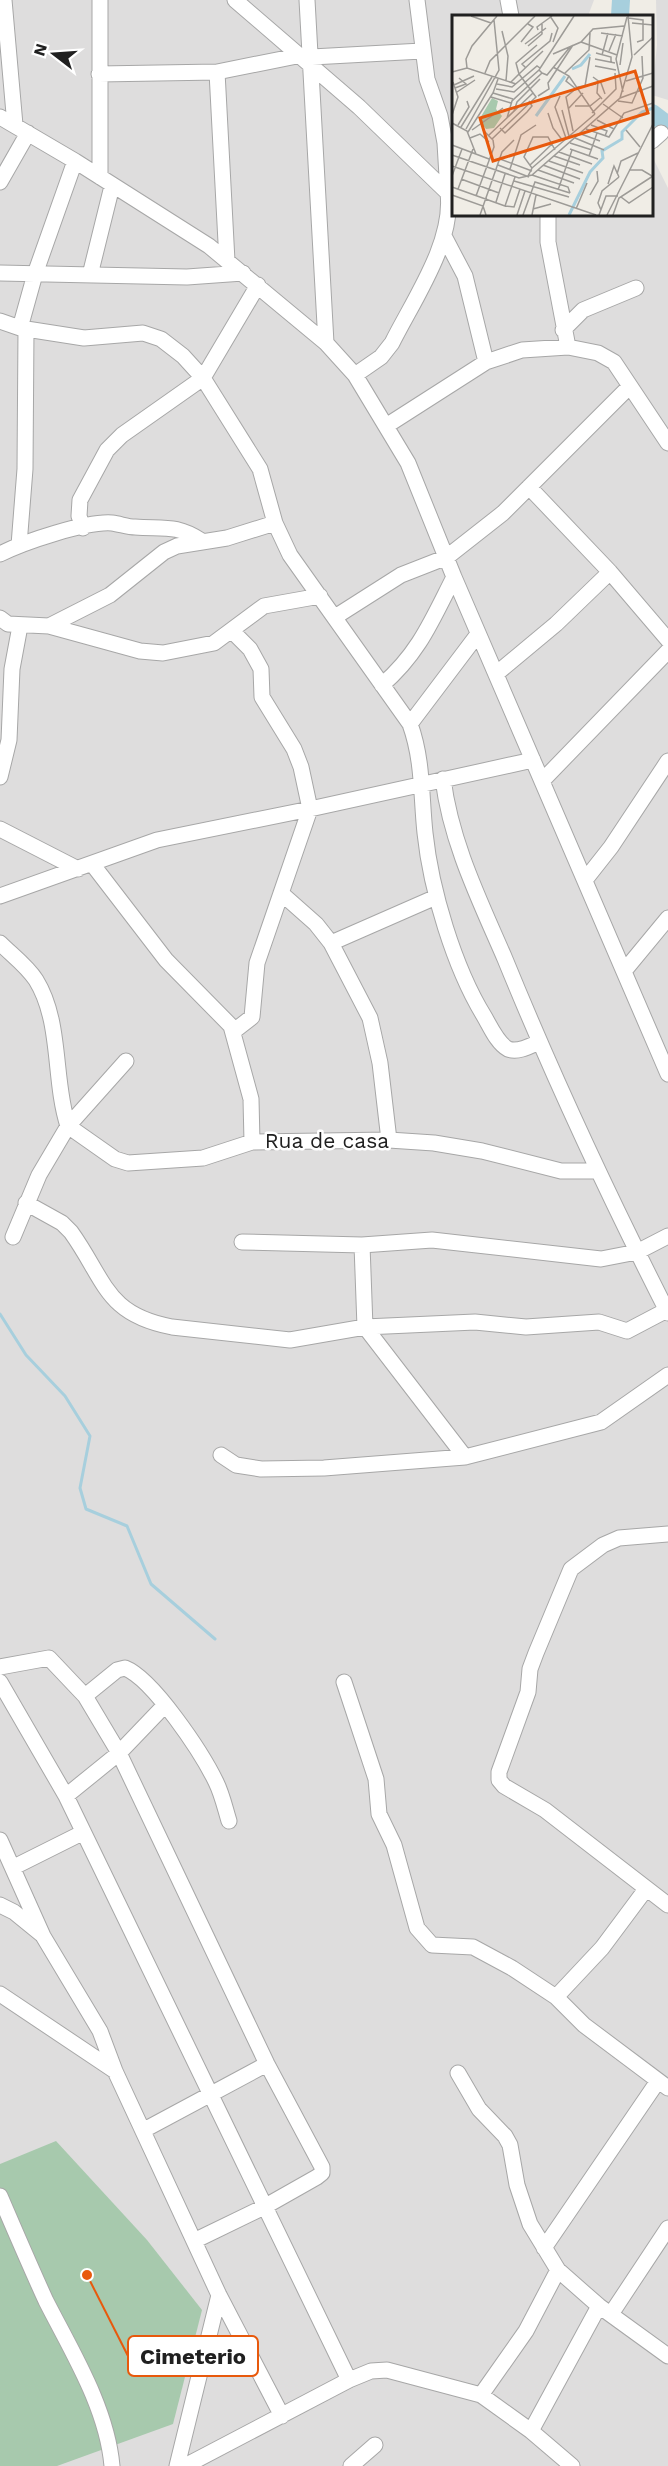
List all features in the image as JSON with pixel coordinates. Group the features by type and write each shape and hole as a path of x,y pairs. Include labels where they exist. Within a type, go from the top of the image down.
{"street":[{"path":"0,182 21,129 3,19 4,0"},
{"path":"90,275 106,181 99,75 100,0"},
{"path":"235,0 359,107 448,193"},
{"path":"307,0 307,60 326,343"},
{"path":"355,375 381,357 392,343 445,237 450,212 445,143 447,115 427,79 417,0"},
{"path":"508,0 511,15"},
{"path":"99,75 217,72 307,60 422,51"},
{"path":"217,72 227,261"},
{"path":"0,117 75,161 227,261 326,343 355,375 408,463 478,634 667,1071"},
{"path":"19,545 24,469 23,329 35,274 75,161"},
{"path":"548,216 548,242 568,347"},
{"path":"445,237 465,276 486,362"},
{"path":"0,273 187,278 243,273"},
{"path":"83,528 79,516 80,500 108,450 122,435 203,378 258,285"},
{"path":"563,330 583,310 636,288"},
{"path":"0,321 23,329 84,338 143,333 161,339 183,356 203,378 260,469 275,523 290,555 410,724 420,754 425,833 436,897 464,976 478,1006 501,1042 516,1050 539,1042"},
{"path":"386,426 486,362 522,350 568,347 598,353 614,362 668,443"},
{"path":"335,617 401,575 447,557 503,513 630,386"},
{"path":"529,488 610,572 668,640"},
{"path":"0,554 19,545 83,528 112,523 134,527 178,528 202,541"},
{"path":"50,626 110,595 164,552 177,546 227,538 275,523"},
{"path":"496,674 556,624 610,572"},
{"path":"382,685 404,666 420,644 454,577"},
{"path":"0,618 8,624 50,626 154,653 214,643 233,632 247,617 264,606 320,596"},
{"path":"0,777 9,740 12,669 20,626"},
{"path":"233,632 250,649 261,669 262,697 294,749 310,809 257,963 252,1017 234,1031"},
{"path":"410,724 478,634"},
{"path":"543,780 668,651"},
{"path":"0,896 157,840 533,760"},
{"path":"585,880 611,847 668,761"},
{"path":"26,1203 62,1223 71,1232 110,1296 124,1310 155,1324 290,1340 365,1327 475,1322 526,1327 599,1322 627,1331 667,1311 597,1171 539,1042 464,862 443,779"},
{"path":"0,829 86,867 166,960 234,1031 238,1059 252,1104 252,1142"},
{"path":"281,892 316,924 331,943 370,1018 375,1035 389,1140"},
{"path":"331,943 436,897"},
{"path":"625,970 668,918"},
{"path":"0,943 29,971 42,992 51,1021 68,1126"},
{"path":"13,1237 26,1203 68,1126 126,1061"},
{"name":"Rua de casa","path":"68,1126 107,1154 128,1163 203,1158 252,1142 389,1140 434,1143 482,1151 561,1171 597,1171"},
{"path":"242,1242 362,1245 432,1240 601,1259 637,1252 668,1236"},
{"path":"362,1245 365,1327 465,1457"},
{"path":"221,1455 236,1465 261,1469 371,1465 465,1457 601,1422 668,1375"},
{"path":"668,1534 619,1539 603,1545 571,1569 530,1668 528,1692 499,1772 499,1780 504,1786 545,1810 668,1905"},
{"path":"0,1667 49,1658 85,1696 119,1754 208,1935 267,2064 322,2167 322,2173 317,2177 264,2207 196,2240"},
{"path":"85,1696 117,1670 125,1668 146,1683 205,1762 217,1784 229,1821"},
{"path":"0,1682 66,1796 349,2380"},
{"path":"345,1682 358,1730 373,1767 379,1814 394,1845 421,1934 432,1945 473,1947 556,1996 584,2025 663,2085 544,2248"},
{"path":"66,1796 119,1754 165,1706"},
{"path":"14,1867 82,1833"},
{"path":"0,1840 43,1936 100,2031 115,2071 196,2240 219,2295 282,2416"},
{"path":"556,1996 602,1948 646,1889"},
{"path":"0,1905 14,1912 43,1936"},
{"path":"0,1994 115,2071"},
{"path":"144,2130 208,2093 267,2064"},
{"path":"458,2073 479,2109 505,2136 510,2145 517,2185 530,2224 558,2270 605,2310 668,2356"},
{"path":"0,2196 41,2290 89,2389 110,2444 112,2466"},
{"path":"531,2431 605,2310 668,2228"},
{"path":"481,2395 526,2331 558,2270"},
{"path":"177,2466 219,2295"},
{"path":"185,2466 349,2380 371,2372 387,2370 481,2395 531,2431 572,2466"},
{"path":"351,2466 375,2445"}],"shaded area":[{"path":"0,0 594,0 588,15 452,15 452,216 653,216 653,158 668,188 668,2466 0,2466"},
{"path":"656,0 668,0 668,100 653,95 657,45"}],"green space":[{"path":"56,2141 147,2240 202,2310 173,2424 57,2466 0,2466 0,2164"}],"waterway":[{"path":"620,15 621,0"},
{"path":"653,114 668,125"},
{"path":"0,1314 26,1355 65,1396 90,1436 80,1488 86,1509 127,1526 151,1584 215,1639"}],"place":[{"name":"Cimeterio","path":"87,2275"}]}
